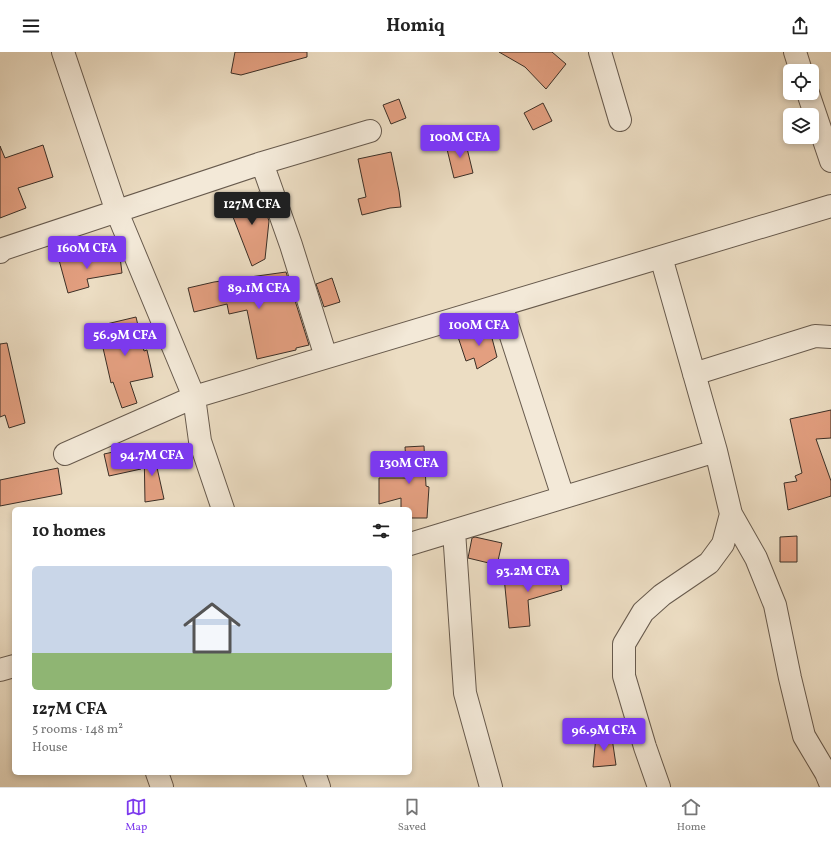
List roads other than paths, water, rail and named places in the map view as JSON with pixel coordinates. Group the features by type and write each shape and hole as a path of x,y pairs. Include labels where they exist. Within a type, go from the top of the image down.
{"street":[{"path":"63,52 117,212 194,397 200,441 222,507"},
{"path":"600,52 620,120"},
{"path":"795,52 799,64"},
{"path":"810,100 831,161"},
{"path":"0,252 3,249 262,163 370,131"},
{"path":"262,163 291,245 326,357"},
{"path":"65,454 194,397 831,206"},
{"path":"660,257 716,451 731,514 756,558 775,605 804,736 826,773 831,785"},
{"path":"501,305 563,498"},
{"path":"694,374 815,336 831,337"},
{"path":"412,543 716,451"},
{"path":"658,787 624,676 624,644 643,612 662,595 709,563 724,544 731,514"},
{"path":"454,531 465,692 491,787"},
{"path":"0,670 12,667"},
{"path":"158,775 162,787"},
{"path":"315,775 319,787"}]}
